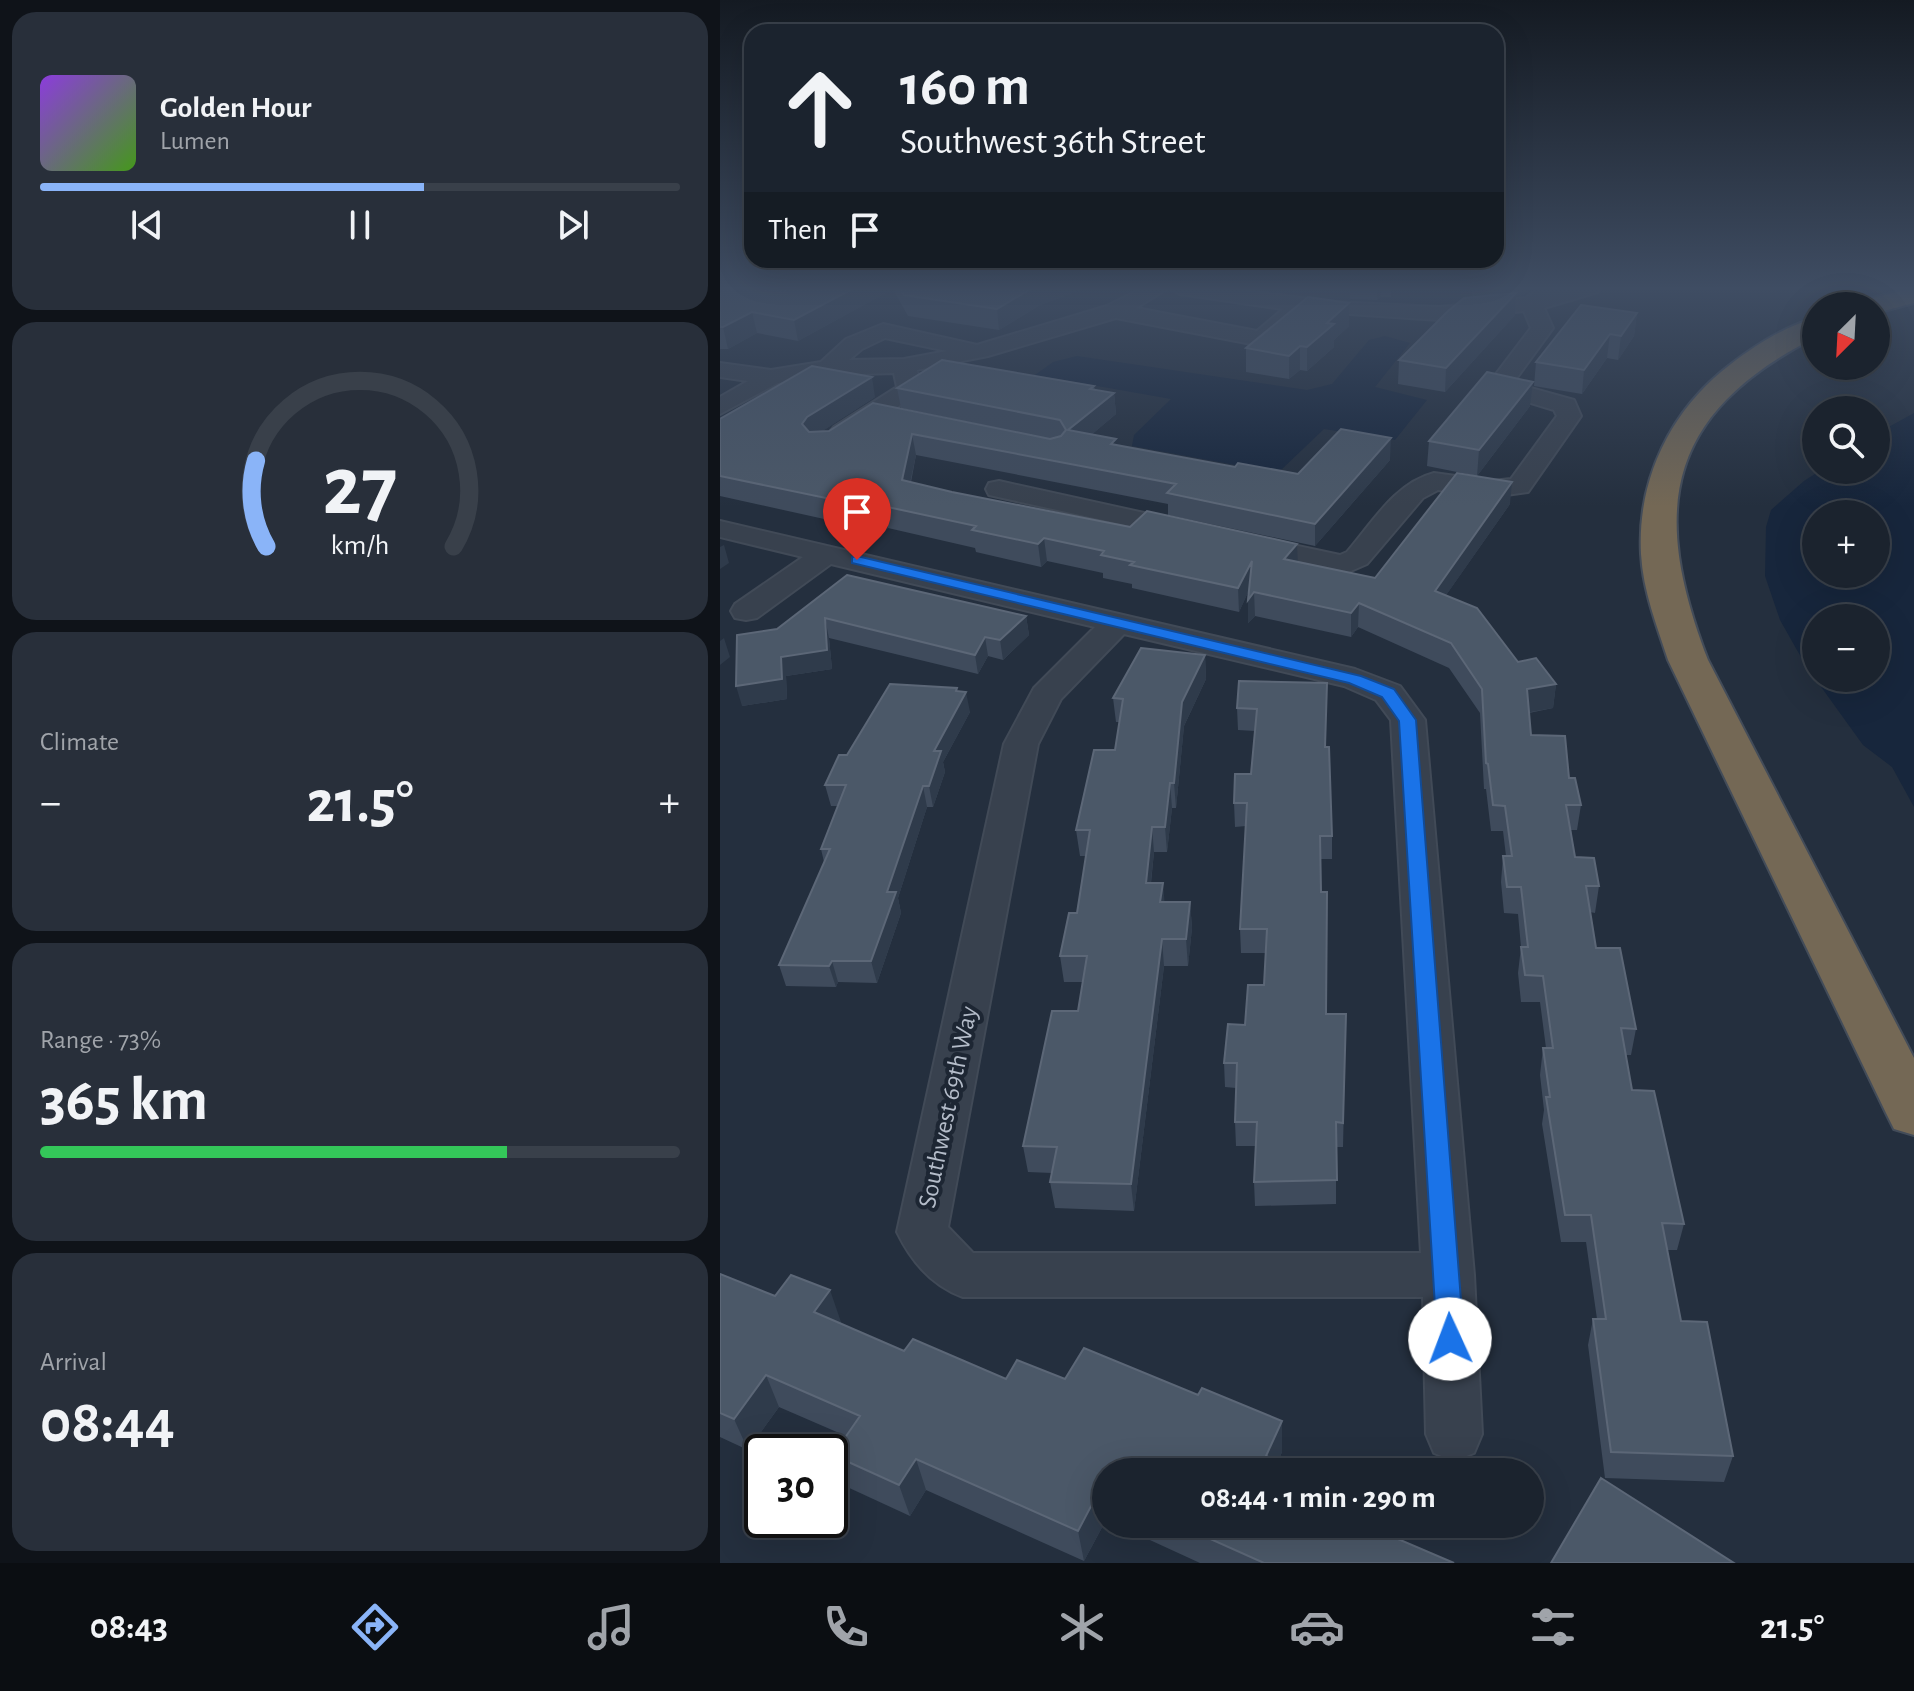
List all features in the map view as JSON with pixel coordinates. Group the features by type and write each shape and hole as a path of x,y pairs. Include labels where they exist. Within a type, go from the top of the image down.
{"highway":[{"path":"1753,361 1731,376 1690,423 1671,457 1663,480 1658,517 1660,567 1666,601 1688,660 1914,1113"}],"street":[{"path":"828,368 836,361"},
{"path":"720,370 771,377 828,368 904,366 930,361"},
{"path":"1032,465 999,489 1344,565 1357,558 1413,492 1434,481 1492,489 1519,486 1569,416 1565,405 1499,386 1518,361"},
{"path":"823,445 909,389 904,366"},
{"path":"720,407 771,377"},
{"path":"872,413 902,419"},
{"path":"720,529 1355,679 1388,693 1408,720 1448,1275 1454,1434"},
{"path":"746,611 828,553"},
{"name":"Southwest 69th Way","path":"1118,622 1046,695 1021,744 922,1232 942,1257 963,1275 1448,1275"}],"water":[{"path":"1057,361 1110,361 1307,390 1332,384 1351,361 1396,361 1375,387 1427,400 1395,440 1324,429 1282,469 1274,472 1132,446 1134,435 1171,399 1035,375"},
{"path":"1914,413 1914,807 1892,767 1863,745 1825,692 1890,692 1890,604 1802,604 1802,659 1780,620 1765,576 1766,527 1771,510 1802,483 1890,484 1890,426"}],"building":[{"path":"940,361 1094,386 1090,389 1114,393 1068,430 1116,439 1111,444 1235,467 1238,463 1298,474 1341,429 1391,438 1315,524 1167,493 1176,484 912,434 902,480 1130,527 1147,511 1297,544 1284,559 1375,578 1457,473 1512,482 1435,591 1477,608 1518,662 1536,658 1556,684 1527,689 1531,735 1565,736 1569,778 1575,778 1581,805 1566,805 1575,857 1594,858 1599,886 1586,886 1596,948 1620,948 1636,1029 1621,1028 1632,1090 1654,1091 1684,1224 1662,1223 1681,1321 1707,1322 1733,1456 1611,1452 1593,1319 1606,1319 1591,1215 1565,1215 1546,1097 1550,1097 1543,1048 1553,1048 1543,976 1525,975 1521,947 1528,947 1521,887 1507,887 1503,856 1512,856 1505,806 1493,805 1486,763 1482,689 1451,643 1359,603 1351,613 1254,592 1248,600 1252,561 1238,588 1130,565 1134,562 1101,555 1104,551 1044,538 1038,544 972,530 976,526 883,506 879,509 720,476 720,419 812,366 872,377 807,417 802,424 809,432 829,431 873,403 1050,439 1061,436 1066,430 1060,420 897,388"},
{"path":"1405,361 1453,361 1446,368"},
{"path":"1537,361 1591,361 1584,370"},
{"path":"1487,372 1533,382 1479,450 1429,441"},
{"path":"847,575 1026,616 1000,640 985,637 975,655 825,618 827,650 781,657 782,679 736,686 737,635 777,629"},
{"path":"1141,648 1205,655 1182,702 1174,783 1170,783 1165,827 1152,827 1146,883 1163,883 1160,902 1190,902 1186,939 1162,939 1131,1184 1050,1182 1057,1147 1023,1146 1052,1011 1078,1011 1087,956 1060,956 1069,913 1077,913 1090,830 1076,830 1094,750 1115,750 1123,699 1113,698"},
{"path":"1239,681 1327,683 1325,747 1329,747 1332,836 1320,836 1321,892 1327,892 1326,1014 1346,1014 1343,1123 1336,1122 1337,1180 1254,1182 1257,1122 1235,1122 1237,1063 1224,1063 1228,1024 1245,1025 1248,985 1264,985 1267,929 1240,929 1247,803 1234,803 1235,774 1251,774 1257,709 1237,708"},
{"path":"890,684 957,688 956,691 966,692 934,751 941,751 929,786 923,786 887,892 896,892 871,961 832,961 829,966 779,965 830,849 821,849 846,785 825,785 839,755 847,755"},
{"path":"720,1274 775,1296 791,1275 830,1290 814,1312 904,1351 913,1339 1006,1379 1017,1360 1065,1379 1084,1348 1198,1395 1202,1388 1282,1421 1266,1456 1271,1458 1092,1458 1092,1504 1078,1531 916,1459 899,1485 848,1462 848,1434 860,1416 766,1375 734,1419 720,1413"},
{"path":"1601,1478 1734,1563 1551,1563"},
{"path":"1208,1538 1396,1538 1454,1563 1264,1563"}],"route":[{"path":"857,560 1355,679 1388,693 1408,720 1450,1339"}]}
